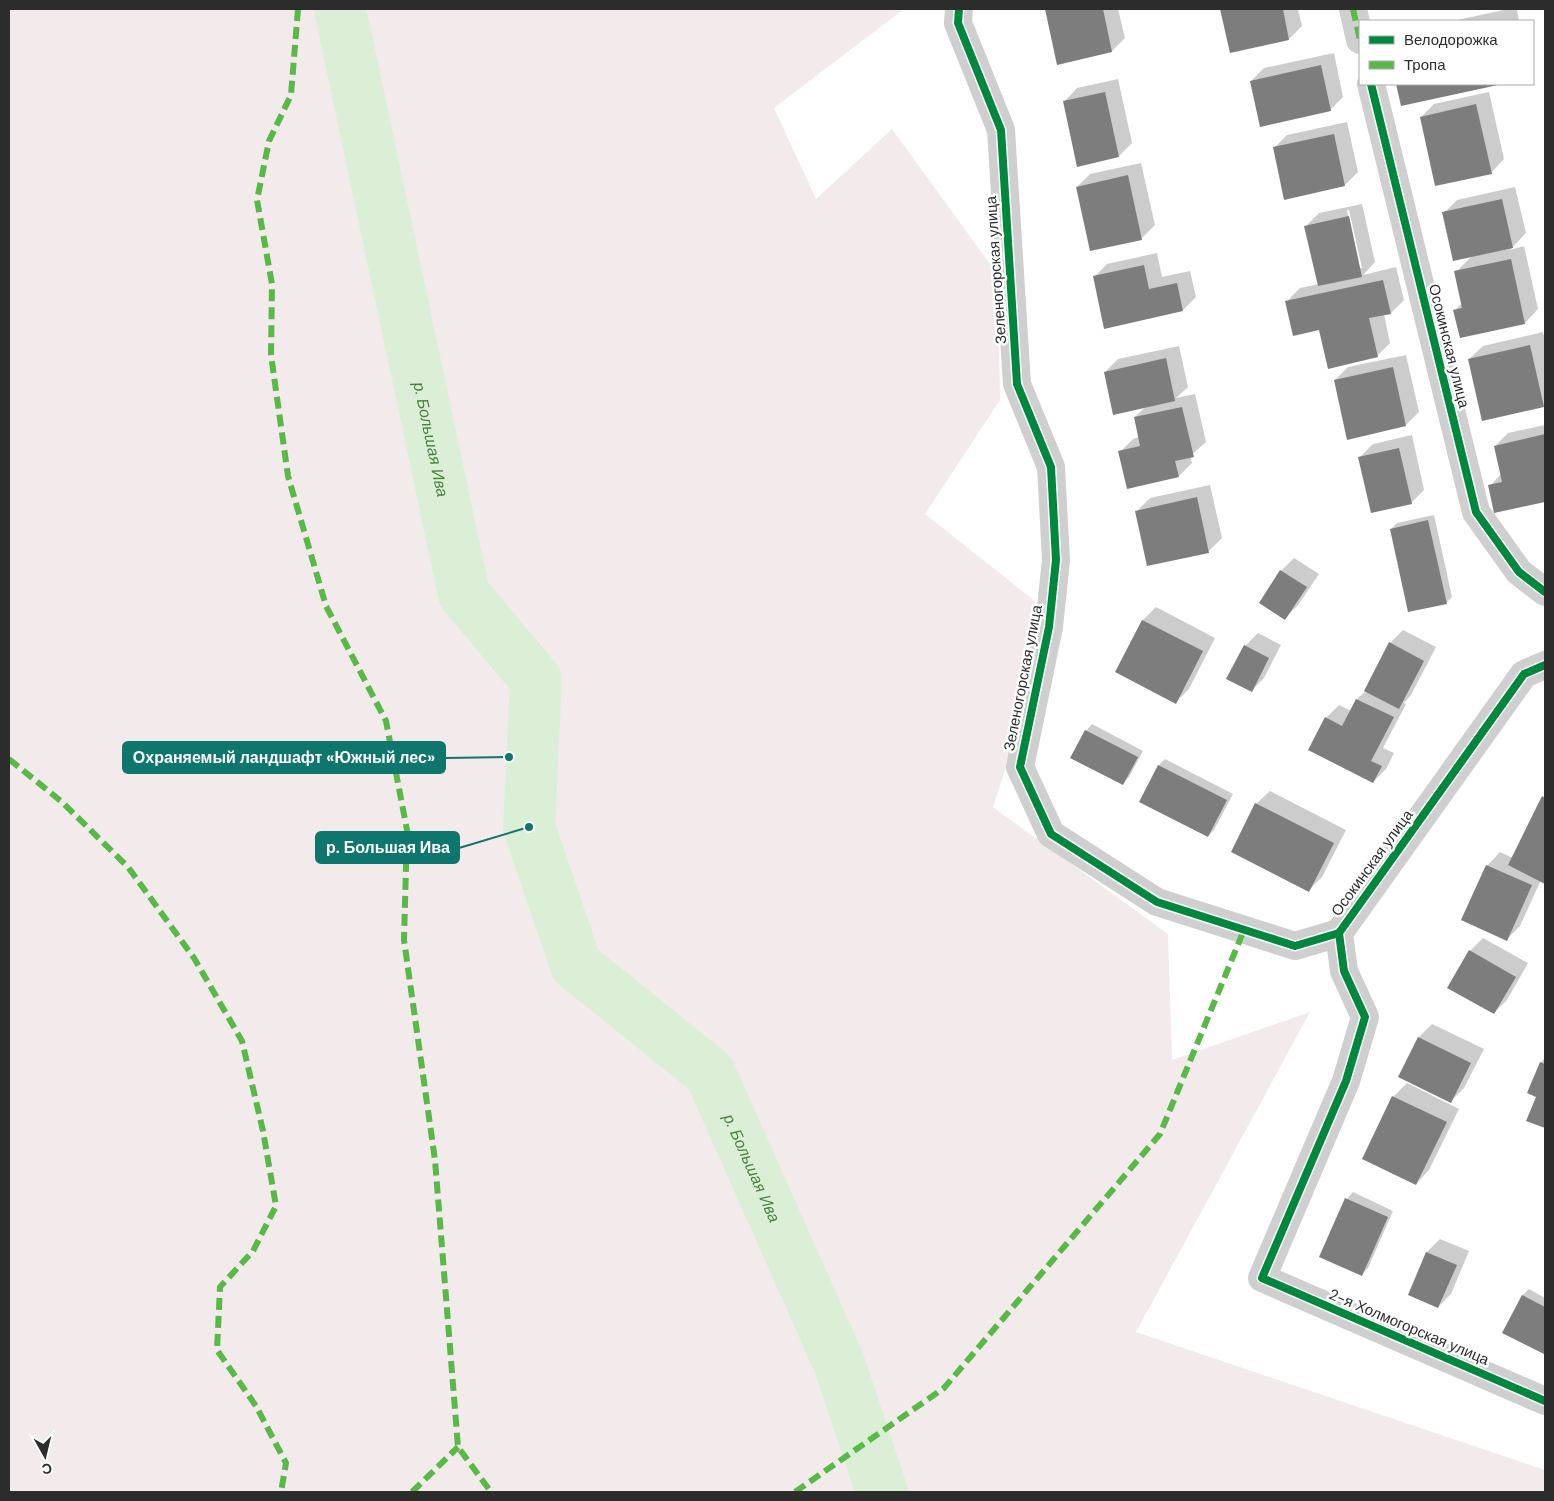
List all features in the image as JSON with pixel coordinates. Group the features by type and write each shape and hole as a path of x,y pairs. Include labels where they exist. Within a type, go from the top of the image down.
{"street":[{"name":"Зеленогорская улица","path":"959,9 958,23 1001,130 1017,384 1051,467 1056,560 1050,627 1020,767 1051,834 1157,902 1295,946 1339,933"},
{"path":"1353,9 1359,36"},
{"name":"Осокинская улица","path":"1371,85 1476,512 1519,572 1545,592"},
{"name":"Осокинская улица","path":"1262,1278 1346,1081 1365,1017 1344,972 1339,933 1524,674 1545,665"},
{"name":"2-я Холмогорская улица","path":"1262,1278 1545,1401"}],"shaded area":[{"path":"9,9 904,9 774,108 816,199 892,129 998,275 1000,400 925,514 1035,601 1025,708 993,807 1168,934 1172,1060 1310,1012 1136,1332 1545,1470 1545,1492 9,1492"}],"building":[{"path":"1045,9 1103,9 1112,52 1057,65"},
{"path":"1220,9 1283,9 1289,40 1230,53"},
{"path":"1321,65 1331,111 1260,127 1250,81"},
{"path":"1396,85 1498,85 1401,106"},
{"path":"1105,92 1119,157 1077,167 1063,101"},
{"path":"1476,104 1492,174 1435,186 1420,117"},
{"path":"1334,134 1345,186 1284,200 1273,147"},
{"path":"1128,175 1142,240 1090,251 1076,187"},
{"path":"1502,199 1513,248 1453,261 1442,212"},
{"path":"1349,216 1362,277 1318,286 1304,226"},
{"path":"1511,259 1525,324 1460,338 1453,310 1462,308 1454,271"},
{"path":"1144,265 1149,289 1177,283 1183,311 1104,329 1093,276"},
{"path":"1383,280 1391,314 1369,318 1378,357 1328,369 1319,330 1293,336 1285,301"},
{"path":"1530,345 1544,407 1482,421 1468,359"},
{"path":"1166,358 1175,401 1113,415 1104,372"},
{"path":"1393,367 1406,426 1347,440 1334,380"},
{"path":"1182,407 1194,457 1175,461 1179,477 1127,489 1118,451 1140,446 1134,417"},
{"path":"1545,434 1545,502 1494,513 1488,485 1502,482 1494,446"},
{"path":"1399,448 1412,504 1371,513 1358,457"},
{"path":"1197,497 1209,553 1147,566 1135,511"},
{"path":"1428,520 1447,604 1408,612 1390,529"},
{"path":"1280,570 1307,587 1285,620 1259,603"},
{"path":"1142,620 1203,651 1176,704 1115,672"},
{"path":"1389,642 1424,661 1399,709 1364,691"},
{"path":"1244,645 1269,658 1252,692 1226,679"},
{"path":"1356,699 1394,717 1371,761 1382,766 1373,783 1308,750 1325,717 1342,726"},
{"path":"1085,730 1138,757 1123,785 1070,758"},
{"path":"1158,765 1227,800 1208,837 1139,802"},
{"path":"1542,796 1545,798 1545,884 1508,865"},
{"path":"1255,803 1334,843 1309,892 1231,852"},
{"path":"1486,865 1532,885 1507,941 1461,920"},
{"path":"1469,950 1516,977 1494,1014 1447,988"},
{"path":"1418,1037 1471,1063 1451,1103 1398,1077"},
{"path":"1540,1062 1545,1064 1545,1128 1526,1121 1536,1097 1527,1093"},
{"path":"1392,1096 1447,1122 1416,1185 1362,1159"},
{"path":"1345,1198 1388,1217 1362,1276 1319,1257"},
{"path":"1426,1252 1457,1265 1438,1308 1408,1295"},
{"path":"1522,1295 1545,1307 1544,1354 1502,1333"}],"waterway":[{"name":"р. Большая Ива","path":"340,9 464,594 536,680 529,827 576,965 710,1073 839,1363 882,1492"}],"marked path":[{"path":"298,9 291,95 269,141 257,200 272,284 271,355 288,476 326,606 386,721 407,830 404,940 435,1160 458,1447 491,1492"},
{"path":"1353,9 1359,36"},
{"path":"9,759 62,802 128,867 194,958 242,1041 263,1131 276,1206 253,1251 220,1287 217,1350 256,1406 286,1463 281,1492"},
{"path":"795,1492 944,1388 1160,1134 1244,930"},
{"path":"412,1492 458,1447"}],"cycle path":[{"path":"959,9 958,23 1001,130 1017,384 1051,467 1056,560 1049,627 1020,767 1051,834 1157,902 1295,946 1339,933"},
{"path":"1371,85 1476,512 1519,572 1545,592"},
{"path":"1545,665 1524,674 1339,933 1344,971 1365,1017 1346,1081 1262,1278 1545,1401"}],"place":[{"name":"Охраняемый ландшафт «Южный лес»","path":"509,757"},
{"name":"р. Большая Ива","path":"529,827"}]}
